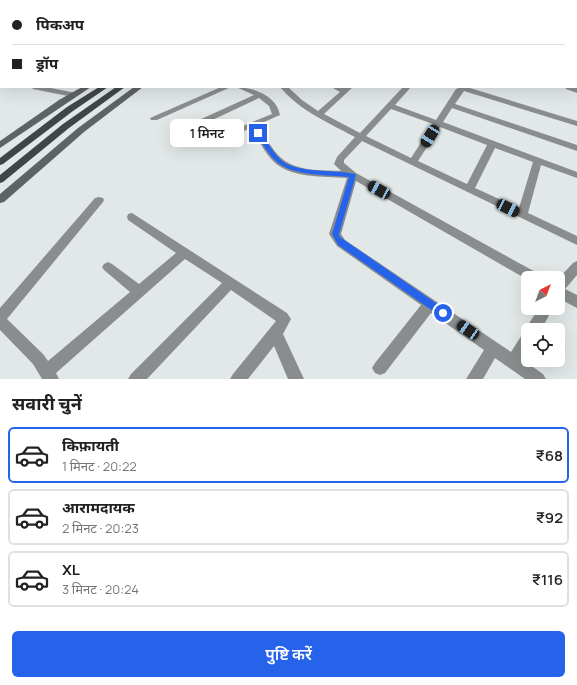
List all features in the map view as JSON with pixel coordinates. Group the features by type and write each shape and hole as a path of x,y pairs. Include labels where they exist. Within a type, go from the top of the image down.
{"main road":[{"path":"0,162 70,108 102,88"},
{"path":"0,180 66,126 120,88"}],"street":[{"path":"41,88 73,95"},
{"path":"1,142 85,88"},
{"path":"0,200 81,130 138,88"},
{"path":"154,118 225,88"},
{"path":"247,88 269,102 275,110 276,115 224,137 200,124 258,96"},
{"path":"289,88 299,102 319,115 361,137 577,241"},
{"path":"407,88 339,161 343,168 523,271"},
{"path":"413,162 459,92 466,88 577,124"},
{"path":"319,115 347,89"},
{"path":"451,105 577,148"},
{"path":"391,106 577,175"},
{"path":"258,133 278,160 285,165 302,170 353,175"},
{"path":"469,189 492,144"},
{"path":"522,215 538,161"},
{"path":"353,175 335,234 341,243 538,379"},
{"path":"99,200 0,320 38,358 49,375 185,252"},
{"path":"132,217 282,316 284,319 282,324 238,379"},
{"path":"108,266 139,292"},
{"path":"565,281 577,266"},
{"path":"136,379 231,282"},
{"path":"565,294 577,302"},
{"path":"380,368 430,304"},
{"path":"275,333 296,379"},
{"path":"474,379 493,348"},
{"path":"513,362 521,349"}],"route":[{"path":"258,133 278,160 285,165 302,170 353,175 335,234 337,238 341,243 443,313"}]}
